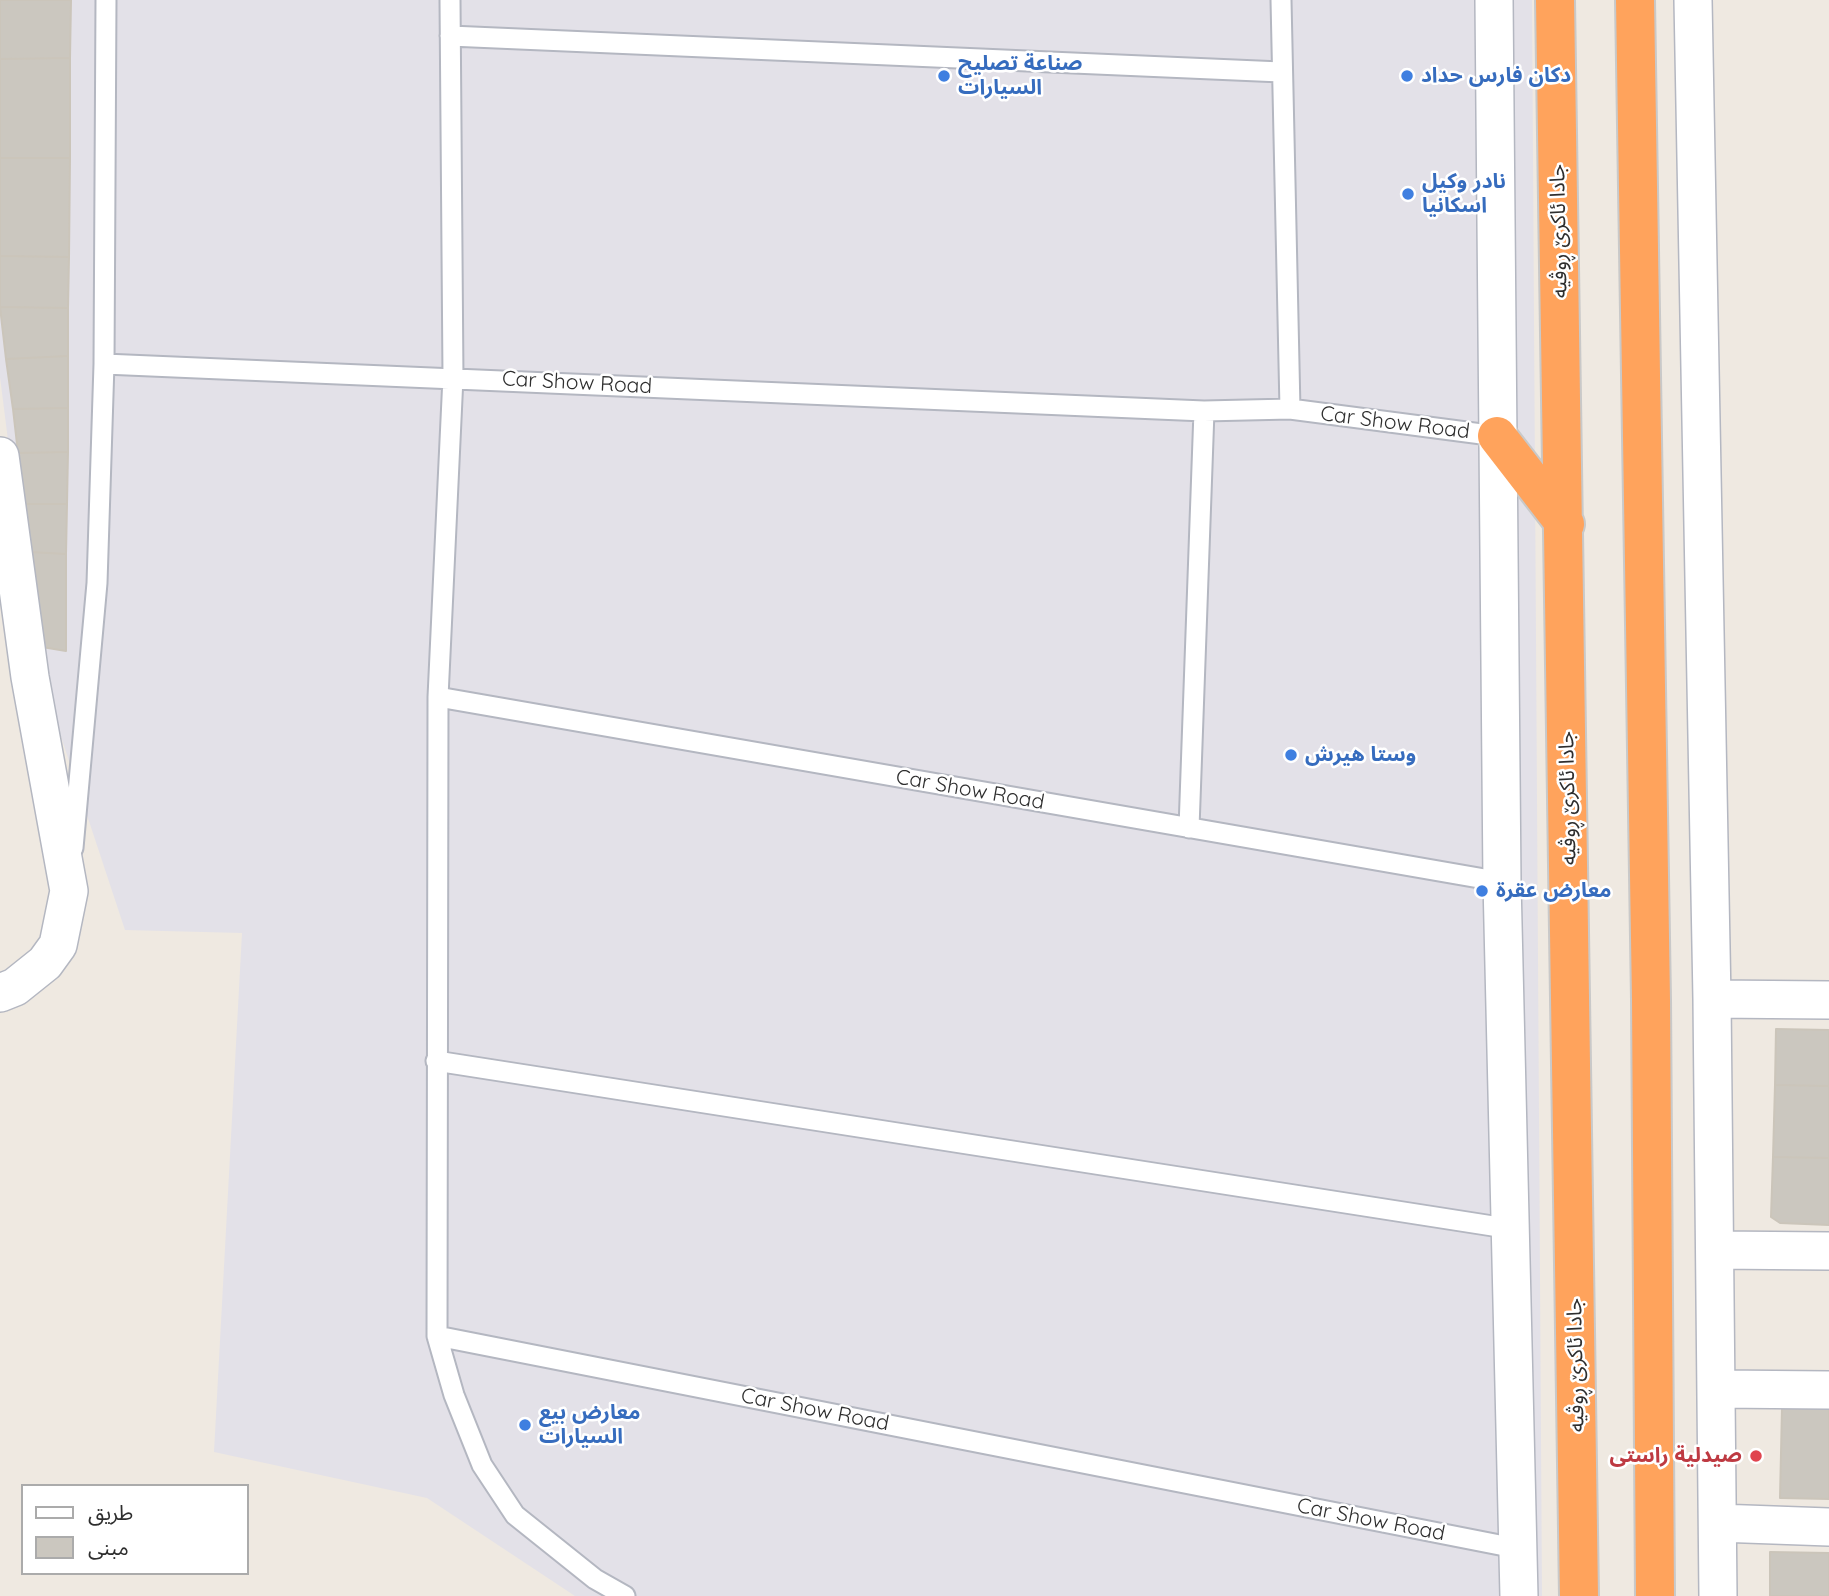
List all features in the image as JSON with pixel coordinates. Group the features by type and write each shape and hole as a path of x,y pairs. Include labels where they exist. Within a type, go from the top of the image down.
{"highway":[{"name":"جادا ئاکرێ ڕوڤیە","path":"1555,0 1565,524 1578,1596"},
{"path":"1635,0 1651,1013 1655,1596"},
{"path":"1497,436 1565,524"}],"street":[{"path":"1494,0 1502,882 1520,1596"},
{"path":"1693,0 1718,1389 1717,1596"},
{"path":"0,456 30,677 69,891 58,946 45,964 15,988 0,993"},
{"path":"1712,999 1829,1000"},
{"path":"1715,1250 1829,1251"},
{"path":"1718,1389 1829,1390"},
{"path":"1718,1523 1829,1527"}],"lane":[{"path":"69,891 97,583 104,364 106,0"},
{"path":"450,0 453,377 438,697 437,1336 454,1395 482,1465 515,1515 595,1579 625,1596"},
{"path":"1281,0 1290,409"},
{"path":"450,36 1281,72"},
{"name":"Car Show Road","path":"104,364 1204,411 1290,409 1497,436"},
{"path":"1189,828 1204,411"},
{"name":"Car Show Road","path":"438,697 1502,882"},
{"path":"436,1061 1512,1228"},
{"name":"Car Show Road","path":"437,1336 1520,1549"}],"shaded area":[{"path":"0,0 1532,0 1542,1596 575,1596 427,1498 214,1452 242,933 125,930 36,661 0,377"}],"building":[{"path":"0,0 71,0 70,58 0,59"},
{"path":"70,58 70,158 0,158 0,59"},
{"path":"0,158 70,158 69,257 0,256"},
{"path":"0,256 69,257 68,308 0,307"},
{"path":"0,307 68,308 68,356 6,359"},
{"path":"68,356 68,408 13,409 6,359"},
{"path":"68,408 68,452 18,453 13,409"},
{"path":"68,452 67,504 24,504 18,453"},
{"path":"24,504 67,504 66,554 30,552"},
{"path":"30,552 66,554 66,651 42,647"},
{"path":"1776,1029 1829,1030 1829,1086 1775,1085"},
{"path":"1775,1085 1829,1086 1829,1158 1773,1157"},
{"path":"1773,1157 1829,1158 1829,1225 1780,1223 1771,1217"},
{"path":"1782,1408 1829,1409 1829,1499 1780,1498"},
{"path":"1770,1552 1829,1553 1829,1596 1770,1596"}],"place":[{"name":"صناعة تصليح السيارات","path":"944,76"},
{"name":"دكان فارس حداد","path":"1407,76"},
{"name":"نادر وكيل اسكانيا","path":"1408,194"},
{"name":"وستا هيرش","path":"1291,755"},
{"name":"معارض عقرة","path":"1482,891"},
{"name":"معارض بيع السيارات","path":"525,1425"},
{"name":"صيدلية راستى","path":"1756,1456"}]}
